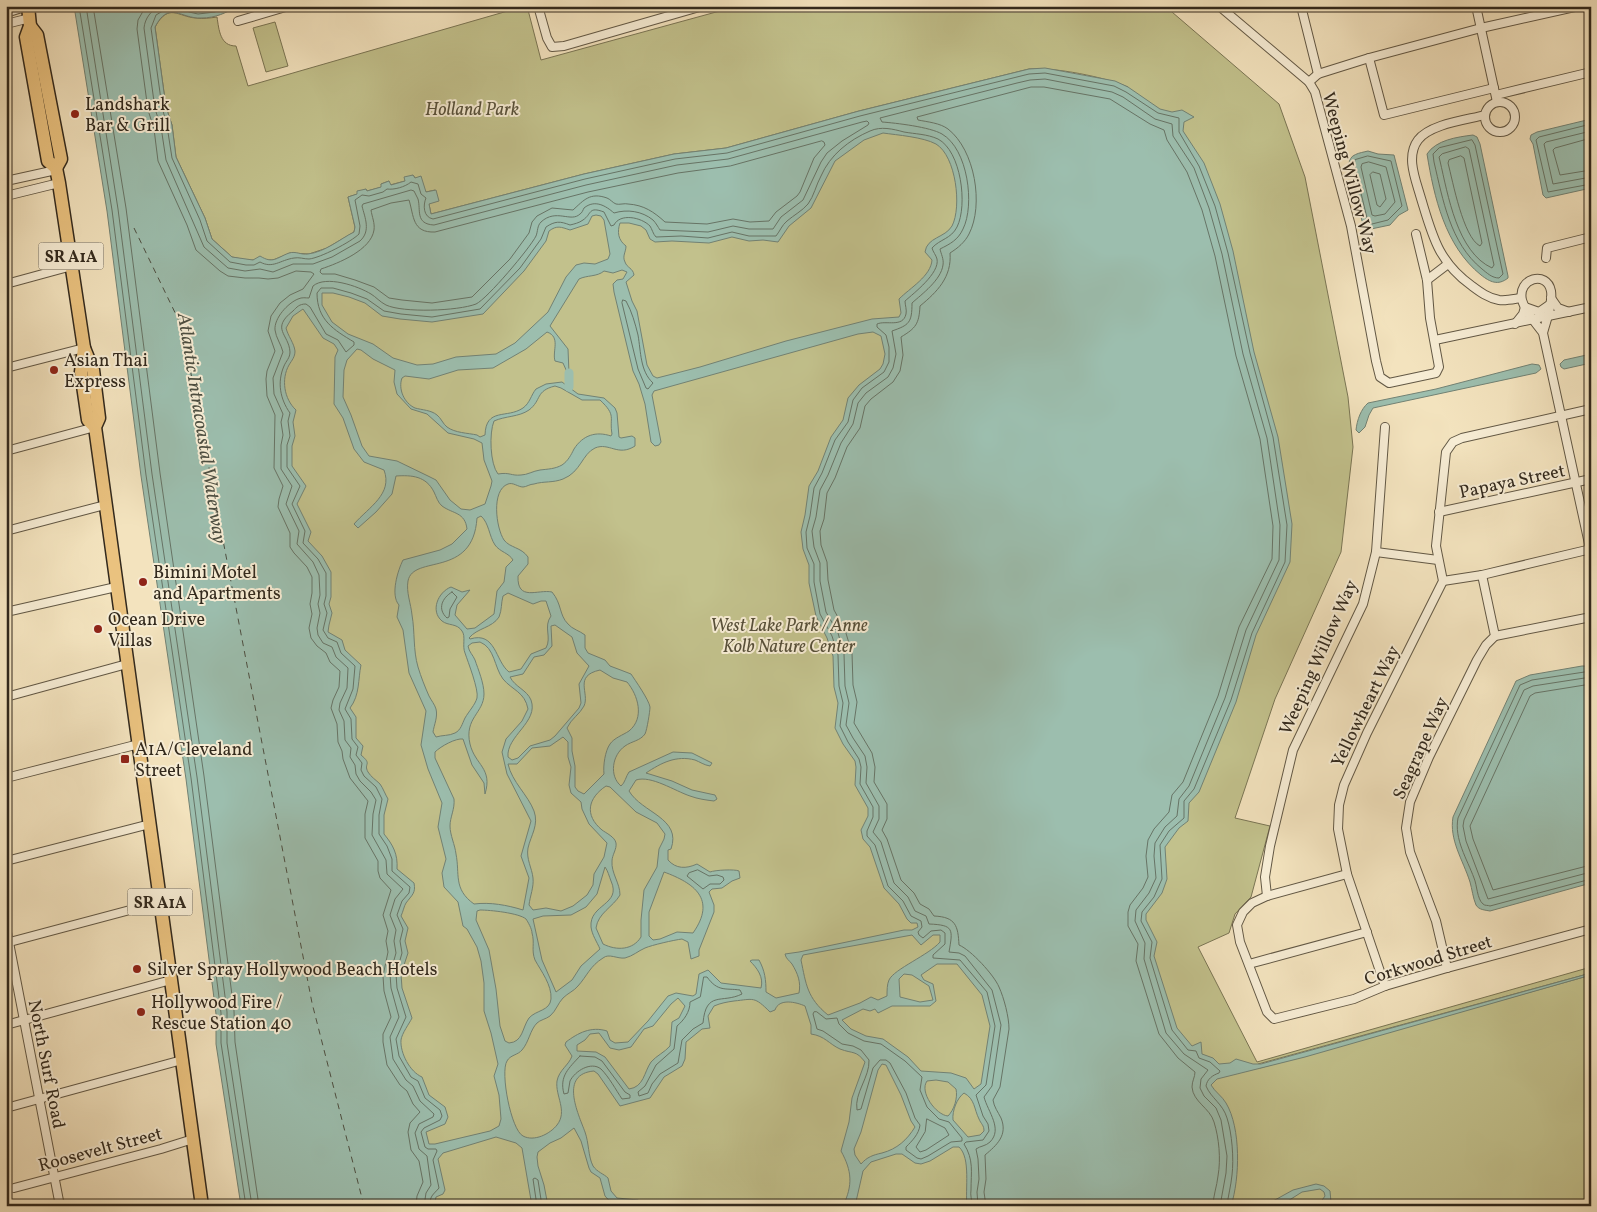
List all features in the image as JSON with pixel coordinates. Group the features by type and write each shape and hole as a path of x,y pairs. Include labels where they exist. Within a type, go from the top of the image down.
{"main road":[{"name":"SR A1A","path":"29,14 26,37 48,161 56,169 84,348 93,370 99,418 95,428 105,505 202,1206"}],"street":[{"path":"238,21 289,6"},
{"path":"538,6 547,38 552,46 564,46 703,6"},
{"name":"Weeping Willow Way","path":"1219,6 1309,82 1315,92 1351,226 1380,377 1389,383 1436,373 1439,367 1435,340"},
{"path":"1301,6 1318,74"},
{"path":"1476,6 1496,95 1513,109 1515,120 1513,125 1503,132 1494,131 1487,125 1485,116 1496,95"},
{"path":"1309,82 1318,74 1369,58 1481,28 1579,6"},
{"path":"6,13 29,14"},
{"path":"6,24 29,14"},
{"path":"1369,58 1384,115 1496,95 1591,72"},
{"path":"1485,116 1432,129 1419,138 1412,151 1413,168 1437,247 1448,264 1463,280 1483,294 1500,300 1522,298"},
{"path":"6,181 56,169"},
{"path":"6,196 59,183"},
{"path":"1416,234 1427,280 1430,318 1435,340 1591,307"},
{"path":"1546,258 1547,248 1591,238"},
{"path":"1427,280 1448,264"},
{"path":"6,284 72,266"},
{"path":"1543,333 1550,301 1549,285 1540,279 1533,279 1524,286 1522,298 1525,307 1543,333 1561,416 1575,482 1590,550 1482,576 1443,581 1436,546 1446,452 1453,442 1462,438 1561,416 1591,409"},
{"path":"1525,307 1539,312 1550,301"},
{"path":"1550,301 1558,308 1569,312"},
{"path":"1515,324 1521,318 1525,307"},
{"path":"6,368 84,348"},
{"name":"Weeping Willow Way","path":"1267,896 1265,877 1270,846 1293,750 1363,604 1376,552 1385,427"},
{"path":"6,451 95,428"},
{"name":"Papaya Street","path":"1439,512 1591,479"},
{"path":"6,530 105,505"},
{"path":"1376,552 1438,560"},
{"path":"1482,576 1495,636 1591,617"},
{"name":"Yellowheart Way","path":"1385,986 1347,874 1338,828 1339,805 1344,785 1367,733 1443,581"},
{"path":"6,612 116,587"},
{"name":"Seagrape Way","path":"1447,968 1436,921 1410,852 1406,828 1410,802 1429,757 1477,660 1486,645 1495,636"},
{"path":"6,697 127,664"},
{"path":"6,778 139,744"},
{"path":"6,861 150,824"},
{"path":"1347,874 1267,896 1252,903 1243,912 1237,925 1240,942 1249,964 1367,932"},
{"path":"8,943 160,902"},
{"name":"North Surf Road","path":"6,927 60,1206"},
{"name":"Corkwood Street","path":"1249,964 1267,1012 1274,1019 1354,999 1385,986 1591,929"},
{"path":"6,1025 171,980"},
{"path":"6,1108 182,1060"},
{"name":"Roosevelt Street","path":"14,1188 193,1139"}],"green space":[{"name":"West Lake Park / Anne Kolb Nature Center","path":"527,6 541,60 738,6 1165,6 1279,104 1305,177 1348,397 1353,447 1341,552 1275,699 1235,818 1270,826 1251,897 1235,914 1229,933 1198,947 1257,1062 1591,967 1591,973 1258,1064 1260,1068 1591,975 1591,1206 399,1206 245,281 1035,72 1128,87 1079,74 1029,69 859,111 726,148 674,154 584,174 431,214 429,204 435,190 426,192 413,175 405,181 390,185 389,181 381,184 382,187 367,191 366,189 348,197 355,227 354,232 327,248 309,254 290,253 273,260 246,260 232,257 212,239 205,218 176,157 172,125 166,107 155,27 165,15 174,13 199,18 217,17 223,40 236,46 248,86"},
{"path":"275,22 288,66 266,72 253,28"}],"water":[{"name":"Atlantic Intracoastal Waterway","path":"74,6 239,6 220,15 206,18 194,18 176,13 165,14 155,27 166,107 172,125 176,157 205,218 212,239 232,257 253,260 260,256 271,260 289,253 314,253 332,245 354,232 355,227 348,197 357,194 357,191 366,189 367,191 381,187 381,184 389,181 391,185 405,181 404,177 413,175 415,178 421,176 426,192 436,190 439,201 429,204 431,214 584,174 674,154 726,148 859,111 1029,69 1045,68 1115,81 1128,87 1160,109 1172,112 1182,110 1194,117 1184,122 1183,131 1204,163 1220,204 1233,251 1254,352 1278,437 1292,524 1290,562 1256,635 1236,702 1199,792 1189,803 1188,821 1179,828 1165,847 1167,879 1162,893 1146,914 1146,920 1157,942 1154,956 1177,1028 1192,1046 1201,1042 1202,1054 1213,1058 1219,1064 1230,1063 1236,1059 1253,1064 1261,1064 1591,973 1591,975 1305,1057 1217,1079 1211,1085 1223,1098 1231,1113 1237,1139 1236,1182 1231,1206 967,1206 965,1158 959,1147 953,1147 930,1161 921,1164 915,1163 902,1154 871,1162 863,1171 855,1206 843,1206 850,1185 850,1178 841,1151 849,1122 852,1098 865,1062 857,1054 840,1049 823,1038 811,1034 811,1025 805,1006 793,1002 784,1002 770,1012 757,1001 750,999 726,1002 714,1006 708,1016 710,1028 702,1029 686,1042 685,1059 682,1066 664,1077 650,1098 620,1106 594,1071 583,1074 577,1079 574,1087 574,1096 593,1166 608,1178 611,1191 617,1198 638,1200 646,1206 614,1206 605,1196 600,1178 591,1172 581,1141 574,1128 538,1152 538,1166 548,1206 532,1206 522,1148 516,1143 496,1137 443,1153 438,1159 445,1190 443,1194 436,1197 436,1206 241,1206 216,1044 216,1014 186,779 141,476 107,211","holes":["883,133 917,138 936,144 943,150 948,159 957,195 955,218 949,230 926,247 925,252 932,260 931,266 924,276 899,299 901,313 899,317 872,319 786,341 700,367 657,378 653,376 647,365 637,311 626,282 634,275 624,260 626,246 619,236 620,223 641,226 646,230 650,239 655,242 709,243 732,237 749,241 778,242 789,226 811,208 835,161 864,140","592,216 601,216 604,220 610,254 608,259 595,264 584,263 576,265 566,277 548,312 515,343 496,354 456,357 433,364 417,365 393,358 373,344 348,334 332,322 322,305 322,293 333,293 365,303 382,316 400,319 432,322 483,314 524,271 546,241 549,231 559,227 570,230 588,224","622,270 627,272 623,279 617,280 613,284 614,292 633,371 645,404 651,442 655,446 661,442 652,395 654,391 858,334 873,332 881,336 885,354 883,364 880,369 859,385 848,398 843,420 831,437 818,471 809,486 801,532 803,549 809,565 809,583 816,616 827,638 833,656 834,687 838,703 835,728 855,761 855,785 868,808 868,816 861,830 863,839 870,847 884,888 899,904 907,919 911,923 917,923 918,927 912,930 785,954 797,975 800,985 799,993 776,998 766,992 765,976 761,964 759,960 752,960 750,961 761,976 761,988 721,983 708,970 699,974 696,994 693,996 676,993 668,996 628,1042 615,1043 610,1040 607,1031 596,1029 585,1031 575,1036 566,1042 565,1045 572,1056 557,1081 561,1109 560,1120 557,1125 542,1136 527,1138 519,1132 514,1123 506,1088 505,1067 508,1059 522,1050 537,1023 552,1014 563,998 576,988 595,964 605,957 625,958 642,949 682,939 688,942 691,959 699,956 699,950 714,912 714,905 709,892 712,889 722,888 740,878 739,871 710,872 697,864 681,867 674,865 668,860 668,850 671,849 673,839 671,830 666,823 635,799 629,791 636,780 642,779 663,784 693,797 714,801 717,799 715,795 692,790 672,781 646,773 663,763 675,759 695,760 710,766 712,763 692,753 673,752 629,772 621,786 617,782 614,771 617,755 625,746 645,734 650,709 647,700 631,674 610,666 605,660 588,653 585,648 585,635 565,621 552,592 529,593 521,589 518,576 528,564 528,557 522,551 506,543 499,527 497,501 499,494 508,484 523,487 563,479 574,472 587,454 595,448 605,447 624,450 635,446 635,438 632,436 619,437 615,408 604,398 578,394 562,382 546,384 536,389 523,408 493,417 486,426 485,435 480,437 450,429 435,413 411,406 401,391 402,378 405,376 429,379 458,370 493,368 526,349 547,332 554,337 555,361 563,363 569,373 568,349 550,326 579,279 604,271 613,273","303,309 323,338 334,344 338,350 335,357 334,404 343,418 354,449 364,462 384,470 386,479 382,493 378,500 354,524 358,528 392,494 396,476 408,476 423,480 431,487 441,505 461,516 466,523 467,529 452,544 440,550 403,560 397,576 395,589 396,601 399,605 397,617 403,630 409,673 426,711 421,745 428,769 442,803 438,827 446,859 442,873 444,887 458,902 463,926 467,929 477,947 484,983 484,1011 498,1064 494,1076 499,1095 501,1119 499,1126 490,1131 435,1144 429,1144 426,1132 445,1124 448,1117 445,1107 429,1095 422,1077 407,1062 401,1045 403,1034 412,1018 402,988 401,974 408,953 405,941 408,928 401,916 405,904 414,892 414,883 397,869 397,859 394,850 384,834 384,815 388,799 380,784 368,772 367,762 361,755 363,746 356,738 356,717 350,708 357,692 361,665 345,650 342,640 328,632 332,613 329,604 331,597 331,572 322,556 308,541 311,532 297,504 306,486 292,466 292,446 295,436 293,422 296,410 286,395 285,376 295,351 286,328 293,316","357,349 395,370 394,382 397,394 411,409 427,414 448,433 474,439 482,443 484,460 492,481 485,504 470,510 461,509 450,500 436,480 397,461 369,456 362,446 343,397 344,370 347,360","555,386 582,400 600,400 610,413 611,436 595,434 586,437 581,440 566,462 557,467 523,475 498,474 493,463 491,448 491,433 494,421 529,410 536,403 541,393","481,516 486,522 495,545 513,560 506,567 504,582 497,591 494,614 475,628 467,629 455,615 457,605 470,590 462,592 451,587 446,589 439,597 436,607 438,617 444,623 460,628 463,633 464,650 473,676 477,698 457,732 436,737 433,732 436,709 416,661 408,581 412,573 420,568 455,558 465,550 473,537 477,518","508,593 533,604 546,601 551,616 548,624 548,644 546,648 531,654 521,669 509,672 490,643 485,639 469,638 496,621 500,614 503,596","555,625 572,637 577,653 589,666 579,684 581,703 579,708 555,736 550,740 530,746 518,758 512,760 508,757 509,749 527,722 532,708 529,697 510,677 523,674 534,657 544,655 552,646 551,626","480,642 489,649 503,679 521,695 528,709 522,721 506,739 502,752 507,774 531,821 521,856 529,878 523,910 498,904 474,904 467,898 460,887 450,826 454,799 435,758 435,752 449,743 463,739 472,765 484,783 485,794 487,778 472,751 469,735 472,722 483,701 484,690 481,676 468,646 472,643","600,670 613,678 627,682 634,693 638,706 637,720 634,726 610,744 605,759 604,774 584,794 575,787 572,738 567,728 584,706 584,685 587,676","563,737 568,742 568,757 571,767 569,785 571,793 581,802 589,824 607,843 604,857 594,874 593,885 587,895 573,906 561,911 546,908 533,910 529,905 533,881 528,860 528,848 536,821 534,811 513,777 508,764 517,764 532,748 550,746","606,786 610,787 636,812 657,823 665,834 659,849 657,867 644,890 641,937 634,945 629,947 614,948 603,944 596,928 600,918 620,895 612,865 616,843 592,818 590,807 592,801","605,867 613,889 612,895 595,913 591,927 593,936 600,949 581,966 572,980 556,992 542,960 533,919 543,916 571,915 586,907 597,894","664,872 685,881 693,887 699,894 703,911 693,933 677,932 653,940 649,936 649,912","477,911 504,912 526,919 532,931 535,960 546,978 550,989 551,999 548,1006 529,1018 520,1037 514,1042 509,1043 505,1041 500,1026 489,950 476,920","912,935 921,945 933,935 940,935 940,942 935,947 892,976 888,983 887,996 878,1000 871,997 828,1015 816,1003 804,976 801,960 803,955","937,964 957,964 982,995 990,1026 981,1084 974,1089 966,1078 951,1073 921,1071 908,1057 883,1039 866,1036 851,1029 842,1020 863,1009 870,1011 875,1009 878,1013 892,1006 930,1006 936,1001 933,984 924,980 921,975","904,974 912,975 929,986 933,1000 920,1002 900,997 899,979","678,998 685,1006 679,1018 672,1022 670,1046 651,1062 641,1082 634,1088 629,1089 605,1057 596,1052 577,1051 577,1045 590,1034 599,1033 610,1048 619,1050 631,1047 644,1029 653,1026","882,1064 886,1065 915,1127 909,1136 897,1146 870,1157 861,1164 855,1155 854,1149 861,1132 878,1070","936,1080 948,1082 956,1089 955,1104 948,1116 943,1115 934,1107 925,1091 927,1081","964,1093 968,1095 984,1127 984,1131 980,1135 968,1137 953,1120 956,1105"]},
{"path":"1591,119 1591,188 1546,198 1543,195 1533,144 1530,139 1531,135"},
{"path":"1473,135 1477,137 1480,144 1508,276 1508,278 1501,282 1491,281 1481,275 1458,250 1443,220 1433,187 1427,154 1441,142"},
{"path":"1368,151 1394,155 1408,210 1399,215 1390,225 1371,229 1362,221 1349,164 1353,156"},
{"path":"1591,354 1591,363 1564,369 1561,367 1560,364 1564,360"},
{"path":"1532,364 1539,365 1541,369 1536,373 1373,408 1365,427 1359,433 1356,430 1363,408 1368,403 1436,389"},
{"path":"1591,666 1591,883 1490,911 1480,909 1476,905 1470,882 1457,850 1453,834 1453,817 1516,681 1530,675"},
{"path":"1316,1184 1324,1186 1330,1191 1331,1202 1327,1206 1318,1206 1325,1196 1324,1192 1320,1189 1302,1192 1280,1206 1264,1206 1293,1190"}],"waterway":[{"path":"569,373 569,387"}],"ferry route":[{"path":"134,228 182,327 312,1003 364,1206"}],"place":[{"name":"Landshark Bar & Grill","path":"75,114"},
{"name":"Asian Thai Express","path":"54,370"},
{"name":"Bimini Motel and Apartments","path":"143,582"},
{"name":"Ocean Drive Villas","path":"98,629"},
{"name":"A1A/Cleveland Street","path":"125,759"},
{"name":"Silver Spray Hollywood Beach Hotels","path":"137,969"},
{"name":"Hollywood Fire / Rescue Station 40","path":"141,1012"}],"park label":[{"name":"Holland Park","path":"472,109"}]}
